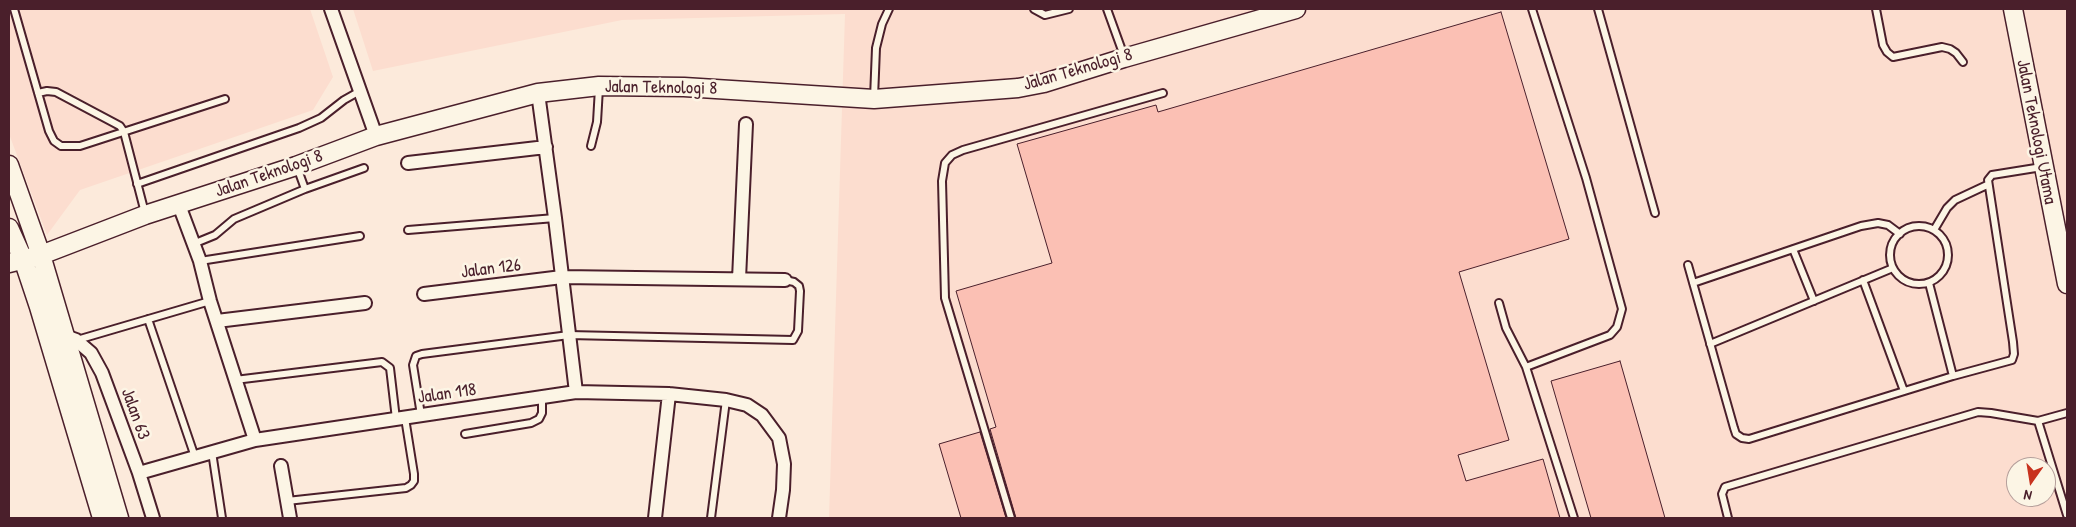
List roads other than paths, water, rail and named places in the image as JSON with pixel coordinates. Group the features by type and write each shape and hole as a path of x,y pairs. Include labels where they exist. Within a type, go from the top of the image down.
{"street":[{"path":"331,9 376,136"},
{"name":"Jalan Teknologi 8","path":"16,261 41,255 145,215 296,166 376,136 538,94 599,86 684,86 874,99 1018,88 1296,9"},
{"name":"Jalan Teknologi Utama","path":"2013,9 2067,284"},
{"path":"538,94 556,218 576,392"},
{"path":"738,279 746,124"},
{"path":"408,163 546,147"},
{"path":"9,165 71,338 119,518"},
{"path":"179,205 200,261 210,301 255,440"},
{"path":"9,228 16,261 40,307 102,518"},
{"name":"Jalan 126","path":"424,294 562,278 785,280"},
{"path":"217,321 365,303"},
{"name":"Jalan 63","path":"71,338 91,353 102,373 153,518"},
{"name":"Jalan 118","path":"139,474 255,440 400,418 576,392 669,394 726,400 747,405 762,414 778,438 784,464 779,518"},
{"path":"655,518 669,394"},
{"path":"281,466 290,518"}],"lane":[{"path":"14,9 49,131 54,141 61,146 80,146 225,99"},
{"path":"874,99 876,48 882,24 889,9"},
{"path":"1034,9 1045,15 1069,9"},
{"path":"1108,9 1124,58"},
{"path":"1526,367 1610,336 1617,327 1622,309 1586,178 1532,9"},
{"path":"1598,9 1655,213"},
{"path":"1876,9 1884,45 1887,52 1893,57 1942,47 1956,53 1963,62"},
{"path":"591,146 597,122 599,86"},
{"path":"137,184 299,128 320,118 360,91"},
{"path":"38,93 56,92 113,120 124,132 145,215"},
{"path":"1011,518 945,298 942,182 945,162 952,155 963,150 1164,93"},
{"path":"296,166 305,189"},
{"path":"1688,266 1736,434 1742,438 1749,439 1953,376 2012,360 2014,354 1987,185 1992,175 2043,167"},
{"path":"193,244 215,235 234,219 305,189 364,168"},
{"path":"1934,230 1947,208 1955,200 1987,185"},
{"path":"408,230 556,218"},
{"path":"1693,283 1861,226 1878,223 1888,225 1900,234"},
{"path":"1924,226 1934,230 1944,239 1948,251 1947,265 1940,276 1929,283 1918,285 1899,277 1893,268 1890,258 1891,248 1900,234 1913,227 1924,226"},
{"path":"200,261 360,236"},
{"path":"1792,249 1814,301"},
{"path":"1710,344 1893,268"},
{"path":"421,415 412,364 416,356 422,354 569,335 793,340 798,331 800,291 799,286 794,282 785,280"},
{"path":"1863,280 1904,391"},
{"path":"1929,283 1953,376"},
{"path":"71,338 210,301"},
{"path":"1499,303 1506,328 1526,367 1574,518"},
{"path":"148,319 195,457"},
{"path":"235,380 382,362 390,368 414,474 414,481 411,485 406,488 287,501"},
{"path":"465,434 531,424 539,419 542,413 542,397"},
{"path":"711,518 726,400"},
{"path":"1728,518 1722,494 1725,487 1978,412 2038,421 2067,413"},
{"path":"2038,421 2067,515"},
{"path":"212,452 222,518"}]}
